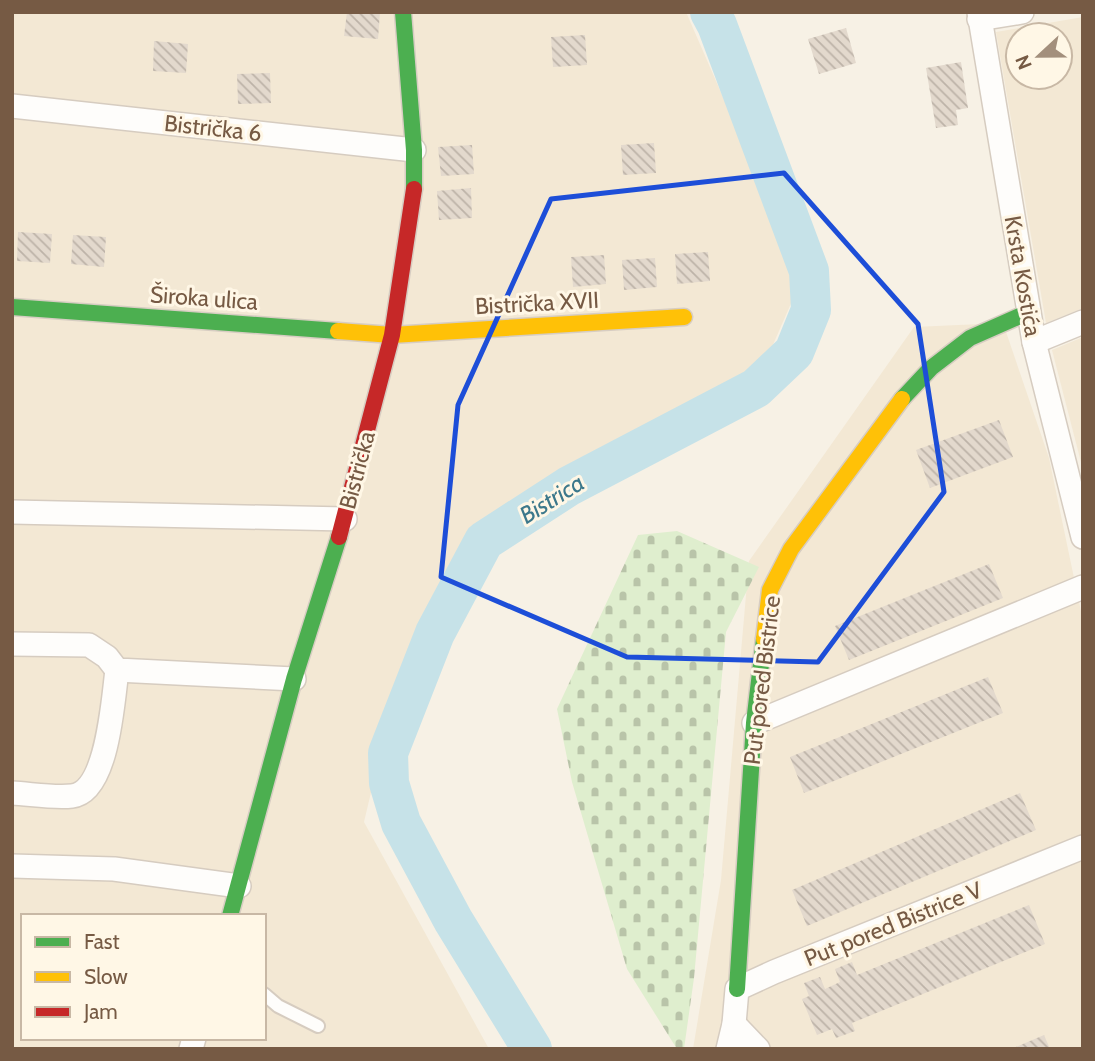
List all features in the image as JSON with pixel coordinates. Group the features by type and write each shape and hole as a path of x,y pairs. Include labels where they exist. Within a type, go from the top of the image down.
{"street":[{"name":"Bistrička","path":"231,914 294,679 345,519 392,335 414,193 414,150 403,12"},
{"path":"979,16 1023,12"},
{"name":"Krsta Kostića","path":"979,16 1034,342 1083,537"},
{"name":"Bistrička 6","path":"12,106 414,150"},
{"name":"Široka ulica","path":"12,307 392,335"},
{"name":"Put pored Bistrice","path":"737,989 754,723 770,590 791,549 901,400 931,368 970,338 1029,312"},
{"name":"Bistrička XVII","path":"392,335 684,317"},
{"path":"1034,342 1083,322"},
{"path":"12,512 345,519"},
{"path":"754,723 1083,587"},
{"path":"12,644 89,645 107,657 117,670 100,768 91,783 83,792 73,796 12,793"},
{"path":"117,670 294,679"},
{"name":"Put pored Bistrice V","path":"737,989 1083,847"},
{"path":"12,866 114,869 239,886"},
{"path":"728,1049 734,1024 737,989"},
{"path":"734,1024 758,1049"}],"lane":[{"path":"266,996 278,1006 318,1026"}],"highlighted area":[{"path":"784,173 918,324 944,492 818,662 627,657 441,577 458,405 551,199"}],"shaded area":[{"path":"12,12 686,12 779,226 796,292 765,363 484,520 400,670 364,822 489,1049 12,1049"},
{"path":"1083,17 1083,308 1046,323 1006,91 1074,91 1074,21 1060,21"},
{"path":"1004,31 1004,79 996,32"},
{"path":"1003,323 1049,458 1083,621 1083,1049 693,1049 721,880 749,561 914,327"},
{"path":"1083,337 1083,470 1052,350"}],"green space":[{"path":"677,531 759,567 726,632 694,978 684,1049 677,1049 627,969 572,782 557,709 638,535"}],"building":[{"path":"347,12 380,12 378,39 344,36"},
{"path":"846,28 856,63 819,74 808,39"},
{"path":"585,35 587,65 553,67 551,37"},
{"path":"154,41 188,44 186,73 153,71"},
{"path":"961,62 968,108 956,110 958,125 936,128 926,68"},
{"path":"270,73 271,103 238,104 237,74"},
{"path":"654,143 656,173 623,175 621,145"},
{"path":"472,145 474,174 441,176 438,147"},
{"path":"471,188 472,218 439,220 437,191"},
{"path":"18,232 52,234 50,263 17,261"},
{"path":"73,235 106,237 104,267 71,264"},
{"path":"708,252 710,281 677,284 675,254"},
{"path":"604,255 606,284 573,287 571,257"},
{"path":"655,258 657,287 624,290 622,260"},
{"path":"999,420 1013,457 930,488 916,450"},
{"path":"989,564 1003,598 849,660 835,626"},
{"path":"988,677 1003,713 804,793 790,757"},
{"path":"1020,793 1036,830 807,926 792,890"},
{"path":"1029,905 1045,944 852,1023 855,1031 836,1038 832,1029 817,1035 802,999 809,996 804,983 820,977 825,989 840,982 835,969 852,962 857,975"},
{"path":"1044,1035 1050,1049 1011,1049"}],"waterway":[{"name":"Bistrica","path":"532,1049 453,920 401,823 389,783 388,753 435,633 484,541 569,486 756,388 794,352 811,310 809,271 710,12"}],"traffic: fast":[{"path":"403,12 414,150 414,189"},
{"path":"12,307 338,331"},
{"path":"902,399 931,368 970,338 1029,312"},
{"path":"231,914 294,679 339,537"},
{"path":"737,989 754,723 764,639"}],"traffic: slow":[{"path":"338,331 392,335 684,317"},
{"path":"764,639 770,590 791,549 902,399"}],"traffic: jam":[{"path":"339,537 392,335 414,189"}]}
